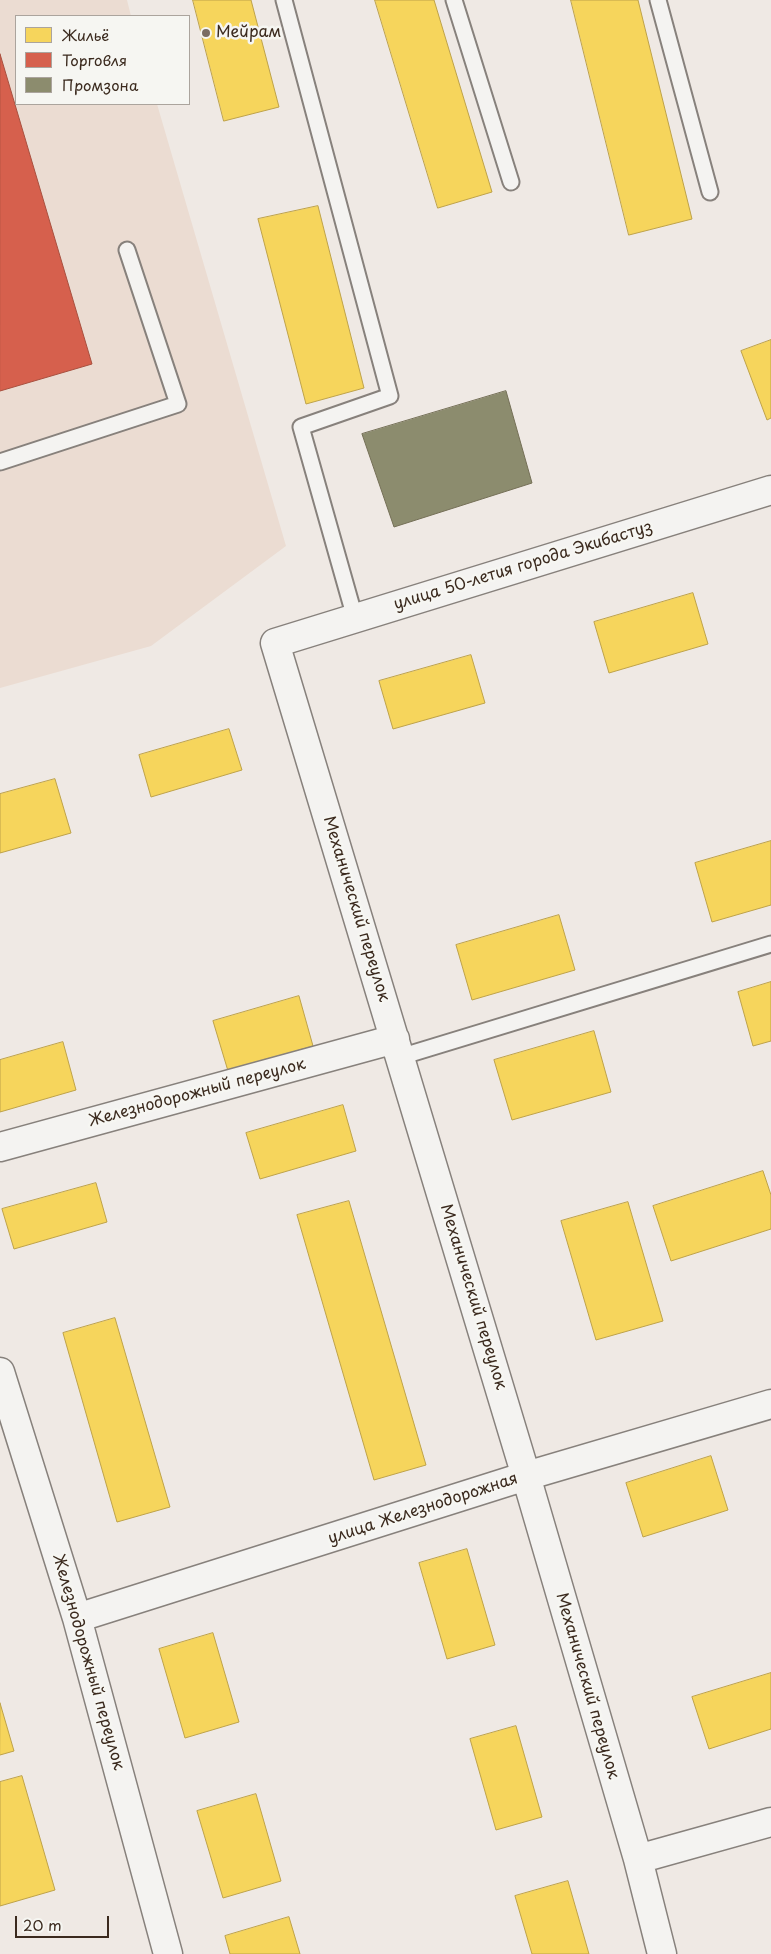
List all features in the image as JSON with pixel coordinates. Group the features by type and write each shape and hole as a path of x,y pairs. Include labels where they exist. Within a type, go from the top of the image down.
{"street":[{"name":"улица 50-летия города Экибастуз","path":"275,643 771,490"},
{"name":"Механический переулок","path":"275,643 526,1476 638,1859 662,1954"},
{"name":"Железнодорожный переулок","path":"0,1147 398,1048"},
{"name":"Железнодорожный переулок","path":"0,1372 77,1618 168,1954"},
{"name":"улица Железнодорожная","path":"77,1618 526,1476 771,1404"},
{"path":"638,1859 771,1822"}],"lane":[{"path":"284,0 390,396 301,427 355,618"},
{"path":"454,0 511,182"},
{"path":"658,0 710,192"},
{"path":"0,462 178,404 127,250"},
{"path":"398,1048 771,944"}],"shaded area":[{"path":"0,0 127,0 131,15 15,15 15,105 157,105 286,546 151,646 0,688"}],"building: Жильё":[{"path":"193,0 251,0 279,107 224,121"},
{"path":"375,0 434,0 492,192 438,208"},
{"path":"571,0 638,0 692,219 629,235"},
{"path":"318,206 364,388 306,404 258,219"},
{"path":"771,340 771,418 767,420 741,351"},
{"path":"693,593 708,644 609,673 594,622"},
{"path":"471,655 485,703 393,729 379,681"},
{"path":"229,729 242,770 151,797 139,755"},
{"path":"55,779 71,833 0,853 0,794"},
{"path":"771,841 771,905 712,922 695,863"},
{"path":"559,915 575,970 472,1000 456,945"},
{"path":"771,982 771,1041 753,1046 738,992"},
{"path":"299,996 313,1046 228,1071 213,1021"},
{"path":"594,1031 611,1092 512,1120 494,1060"},
{"path":"63,1042 76,1090 0,1112 0,1060"},
{"path":"343,1105 356,1151 260,1179 246,1133"},
{"path":"763,1171 771,1195 771,1229 671,1261 653,1206"},
{"path":"96,1183 107,1222 14,1249 2,1209"},
{"path":"349,1201 426,1465 374,1480 297,1215"},
{"path":"628,1202 663,1321 596,1340 561,1221"},
{"path":"115,1318 170,1507 117,1522 63,1333"},
{"path":"711,1456 728,1510 643,1537 626,1483"},
{"path":"467,1549 495,1645 447,1659 419,1563"},
{"path":"213,1633 239,1722 185,1738 159,1649"},
{"path":"771,1673 771,1729 709,1749 692,1697"},
{"path":"0,1703 14,1751 0,1755"},
{"path":"516,1726 542,1817 496,1830 470,1739"},
{"path":"22,1776 55,1890 0,1906 0,1782"},
{"path":"256,1794 281,1881 223,1898 197,1811"},
{"path":"568,1881 589,1954 532,1954 515,1896"},
{"path":"289,1917 300,1954 230,1954 225,1936"}],"building: Торговля":[{"path":"0,54 92,364 0,391"}],"building: Промзона":[{"path":"506,391 532,483 394,527 362,434"}],"place":[{"name":"Мейрам","path":"206,33"}]}
